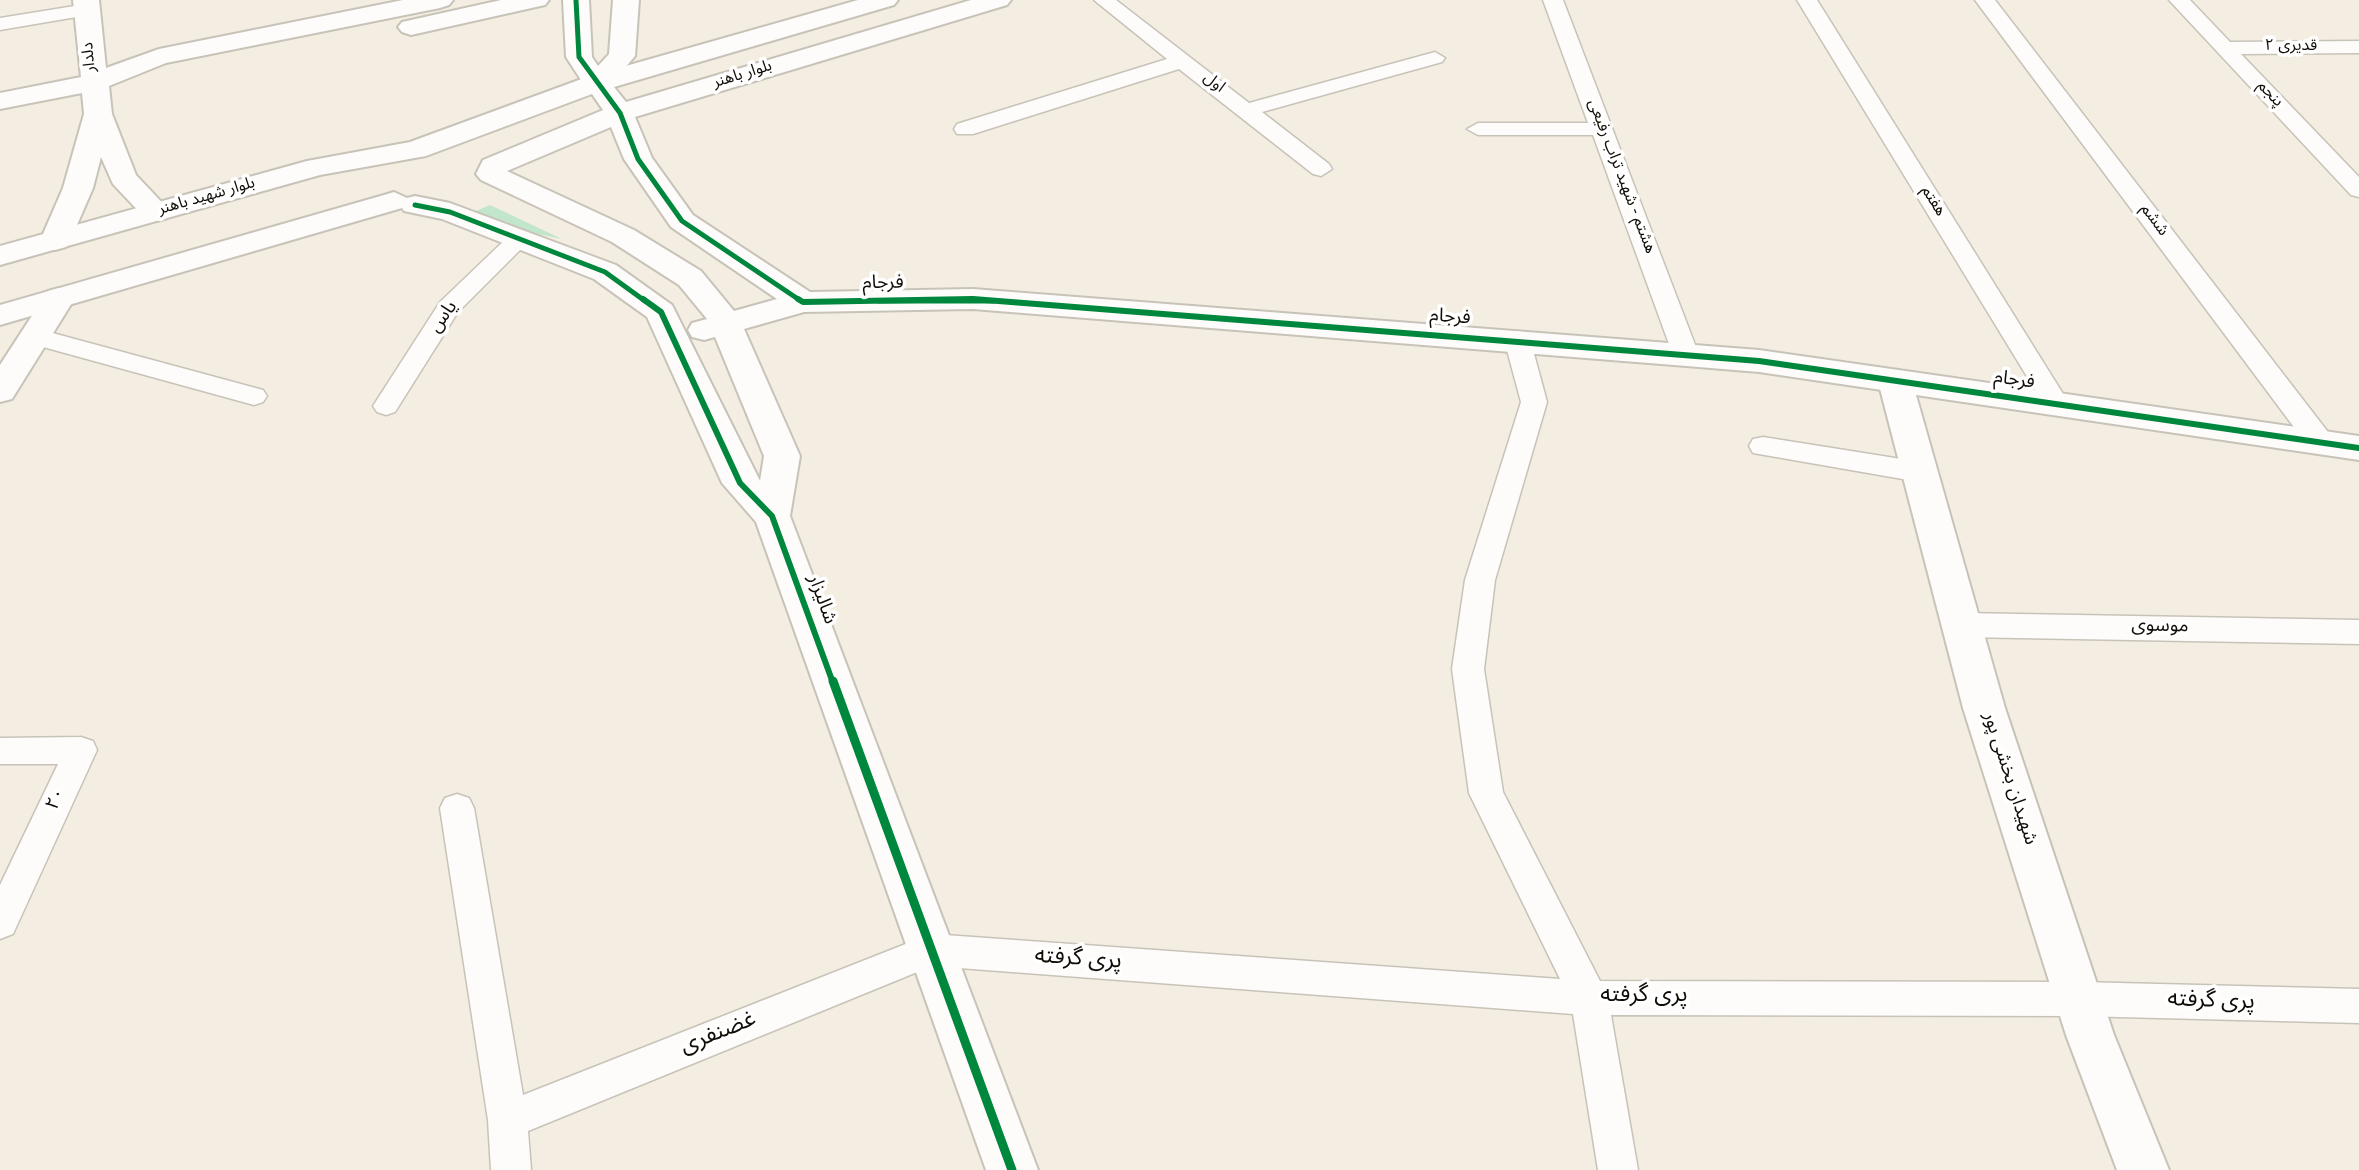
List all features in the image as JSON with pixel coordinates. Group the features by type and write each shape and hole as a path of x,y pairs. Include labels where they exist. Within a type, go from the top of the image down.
{"street":[{"path":"0,101 93,83 159,57 440,0"},
{"path":"93,83 154,83 536,0"},
{"path":"576,0 579,57 620,113 638,159 681,221 803,302"},
{"path":"597,83 622,56 626,0"},
{"name":"بلوار باهنر","path":"416,150 597,83 885,0"},
{"name":"بلوار باهنر","path":"404,203 446,201 474,190 492,170 620,113 998,0"},
{"name":"دلدار","path":"86,5 97,114"},
{"path":"97,114 124,178 156,212"},
{"path":"55,241 78,188 97,114"},
{"name":"شالیزار","path":"416,150 444,144 469,145 487,153 492,170 623,236 690,278 726,324 782,456 772,516"},
{"path":"404,203 380,192 379,178 391,163 416,150"},
{"name":"بلوار شهید باهنر","path":"0,256 317,167 416,150"},
{"path":"0,315 404,203"},
{"name":"شالیزار","path":"404,203 450,212 605,272 662,312 740,483 772,516 1012,1170"},
{"path":"0,391 59,298"},
{"name":"فرجام","path":"674,338 803,302 973,299 1686,355 1895,381 2359,448"},
{"name":"شهیدان بخشی پور","path":"1895,381 1984,708 2079,999 2143,1170"}],"lane":[{"name":"اول","path":"1104,0 1321,169"},
{"name":"هشتم - شهید تراب رفیعی","path":"1553,0 1686,355"},
{"name":"هفتم","path":"1807,0 2057,405"},
{"name":"ششم","path":"1985,0 2321,443"},
{"name":"پنجم","path":"2179,0 2359,190"},
{"path":"0,24 86,5"},
{"name":"قدیری ۲","path":"2223,48 2359,47"},
{"path":"1246,110 1435,58"},
{"path":"965,129 1182,61"},
{"path":"1478,129 1602,129"},
{"name":"یاس","path":"386,406 450,307 518,240"},
{"path":"34,336 254,396"},
{"path":"1517,340 1534,402 1480,580 1468,669 1486,793 1589,998 1618,1170"},
{"path":"1763,446 1920,472"},
{"name":"موسوی","path":"1962,625 2359,632"},
{"name":"۲۰","path":"0,751 81,750 0,923"},
{"path":"457,808 508,1120 511,1170"},
{"name":"پری گرفته","path":"931,950 1589,998 2079,999 2359,1006"},
{"name":"غضنفری","path":"508,1120 931,950"}],"green space":[{"path":"490,205 562,239 460,218"}],"cycle path":[{"path":"576,0 579,57 620,113 638,159 682,221 803,302 973,299 1759,361 2359,448"},
{"path":"415,205 450,212 605,272 661,312 740,483 772,516 1012,1170"}]}
